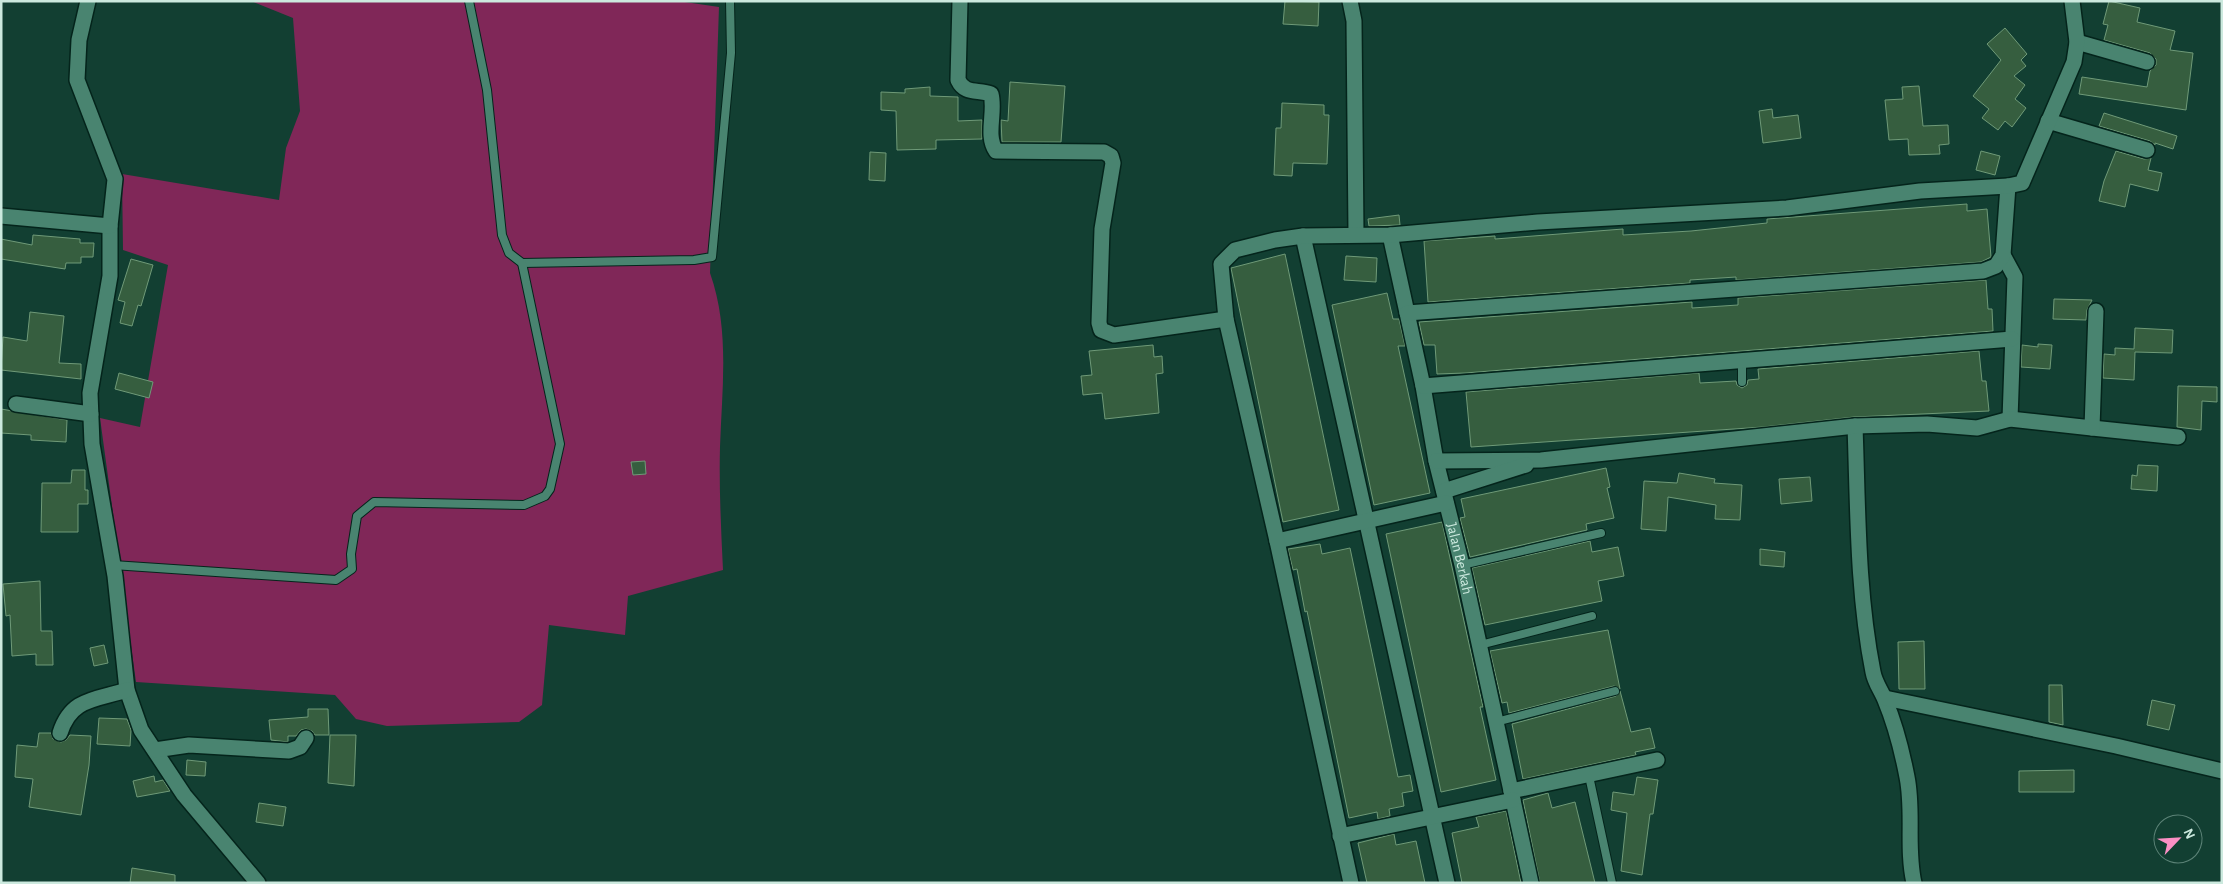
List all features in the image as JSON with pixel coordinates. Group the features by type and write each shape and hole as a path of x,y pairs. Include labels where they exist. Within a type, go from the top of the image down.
{"street":[{"path":"88,1 78,40 77,80 113,171 114,179 110,226 110,276 90,393 92,444 113,565 127,690 141,730 184,795 258,883"},
{"path":"960,1 958,80 962,88 991,94 994,103 991,144 996,151 1104,152 1111,156 1113,163 1102,229 1101,330 1114,335 1226,319"},
{"path":"1350,1 1354,21 1356,234"},
{"path":"1351,883 1277,541 1226,319 1220,264 1224,259 1235,250 1275,240 1303,236 1390,235 1547,222 1787,208 1920,191 2008,186 2022,183 2074,62 2077,42 2072,1"},
{"path":"2077,42 2147,62"},
{"path":"2048,121 2147,150"},
{"path":"1407,313 1983,271 1996,266 2003,255 2008,186"},
{"path":"1,216 110,226"},
{"name":"Jalan Berkah","path":"1390,235 1423,386 1436,461 1462,565 1531,883"},
{"path":"1303,236 1446,883"},
{"path":"2003,255 2015,277 2012,338 2013,377 2010,419"},
{"path":"2092,428 2096,311"},
{"path":"1423,386 2012,338"},
{"path":"16,404 91,414"},
{"path":"1436,461 1541,460 1855,426 1927,424 1977,428 2010,419 2178,437"},
{"path":"1855,426 1860,576 1874,675 1884,698 1907,777 1911,804 1911,867 1914,883"},
{"path":"1277,541 1366,522 1445,497 1541,460"},
{"path":"60,733 68,714 77,705 127,690"},
{"path":"1884,698 2116,746 2222,771"},
{"path":"155,750 189,745 289,751 300,747 306,738"},
{"path":"1340,836 1432,817 1512,795 1657,760"}],"lane":[{"path":"469,1 487,90 502,235 509,253 522,263 694,260 712,257 731,53 730,1"},
{"path":"113,565 336,580 352,569 351,554 357,516 374,502 524,505 546,496 550,489 560,444 522,263"},
{"path":"1742,360 1742,382"},
{"path":"1462,565 1601,533"},
{"path":"1480,645 1592,616"},
{"path":"1496,722 1615,691"},
{"path":"1589,776 1612,883"}],"shaded area":[{"path":"251,1 678,1 719,7 710,273 720,316 723,359 720,478 723,570 628,596 625,635 549,625 542,705 519,722 387,726 356,719 335,695 136,682 100,418 140,427 168,265 123,250 122,174 279,200 286,148 300,111 293,18"}],"building":[{"path":"1285,1 1319,2 1318,26 1283,24"},
{"path":"2109,1 2140,8 2137,22 2175,31 2170,50 2193,53 2186,110 2079,94 2082,77 2147,87 2150,71 2156,65 2156,59 2150,53 2104,40 2108,25 2103,24"},
{"path":"2005,28 2027,54 2021,60 2026,66 2014,76 2025,85 2015,99 2026,108 2012,127 2005,121 1998,130 1982,118 1989,109 1973,96 2001,60 1987,44"},
{"path":"1010,82 1065,86 1061,142 1002,142 1001,120 1008,121"},
{"path":"1919,86 1923,126 1948,125 1949,144 1939,145 1940,154 1909,155 1908,139 1889,140 1885,100 1903,99 1902,87"},
{"path":"930,87 930,96 958,97 958,121 982,120 982,139 936,140 936,149 897,150 896,111 881,110 881,92 905,93 905,89"},
{"path":"1282,103 1324,105 1324,115 1329,115 1327,164 1293,163 1292,176 1274,175 1276,128 1281,128"},
{"path":"1772,109 1773,118 1798,115 1801,138 1763,143 1759,111"},
{"path":"2104,113 2177,136 2173,149 2155,143 2155,145 2150,141 2099,126"},
{"path":"1981,151 2000,156 1995,175 1976,170"},
{"path":"2116,151 2144,159 2151,158 2148,170 2162,173 2158,191 2130,184 2125,207 2099,201 2104,181"},
{"path":"870,152 886,153 885,181 869,180"},
{"path":"1967,204 1967,211 1987,209 1991,257 1981,262 1736,280 1736,277 1690,280 1690,283 1428,302 1424,241 1495,236 1495,239 1623,229 1623,235 1691,231 1767,223 1767,219"},
{"path":"1399,215 1400,225 1369,226 1368,219"},
{"path":"33,235 80,239 80,243 94,243 93,257 81,257 81,263 66,263 65,269 1,259 1,239 32,245"},
{"path":"1285,254 1339,510 1283,522 1231,268"},
{"path":"1346,256 1377,258 1376,282 1344,280"},
{"path":"131,259 153,265 141,306 138,305 132,326 120,323 125,302 118,300"},
{"path":"1986,280 1988,309 1992,309 1993,331 1465,373 1437,374 1435,345 1424,345 1419,322 1692,302 1692,308 1738,305 1738,298"},
{"path":"1387,293 1393,319 1399,319 1405,346 1398,346 1430,493 1374,505 1332,305"},
{"path":"2054,299 2092,300 2087,310 2086,320 2053,319"},
{"path":"30,312 64,316 59,363 81,364 81,379 1,370 3,337 27,341"},
{"path":"2135,328 2173,330 2172,353 2135,352 2134,380 2103,378 2104,354 2115,355 2115,348 2134,349"},
{"path":"2038,344 2052,345 2050,369 2021,367 2022,345 2038,347"},
{"path":"1153,345 1154,357 1162,356 1163,373 1156,374 1159,413 1105,419 1102,393 1083,395 1081,376 1092,375 1089,351"},
{"path":"1979,351 1982,381 1986,381 1989,411 1854,417 1763,427 1471,447 1466,392 1699,373 1700,383 1736,381 1737,385 1742,388 1747,385 1748,380 1759,379 1758,369"},
{"path":"119,373 153,382 149,398 115,389"},
{"path":"2178,386 2217,387 2217,402 2202,401 2201,430 2177,427"},
{"path":"1,409 67,420 66,442 31,440 31,435 1,433"},
{"path":"645,461 646,474 633,475 631,462"},
{"path":"2138,465 2158,466 2157,491 2131,489 2132,475 2137,476"},
{"path":"1606,468 1610,487 1607,488 1614,518 1586,524 1587,530 1470,557 1460,518 1465,517 1461,499"},
{"path":"72,470 85,470 85,490 88,490 88,504 78,504 78,532 41,532 42,483 71,483"},
{"path":"1679,473 1715,479 1714,483 1742,485 1740,520 1715,519 1716,505 1668,497 1666,531 1641,529 1644,481 1677,483"},
{"path":"1810,477 1812,501 1781,504 1779,479"},
{"path":"1442,522 1483,707 1480,707 1496,780 1441,792 1386,534"},
{"path":"1590,541 1592,552 1618,547 1624,576 1598,581 1602,601 1485,625 1472,568"},
{"path":"1320,544 1322,554 1350,548 1398,777 1410,775 1413,791 1402,793 1404,806 1389,809 1390,816 1378,819 1377,812 1349,818 1307,611 1305,612 1297,569 1293,570 1288,549"},
{"path":"1760,549 1785,552 1784,567 1760,565"},
{"path":"40,581 41,631 52,631 53,665 36,665 36,654 12,656 10,615 6,616 3,584"},
{"path":"1608,630 1620,689 1614,686 1509,713 1507,702 1502,703 1490,651"},
{"path":"1924,641 1925,689 1899,689 1898,642"},
{"path":"104,645 108,663 94,666 90,648"},
{"path":"2049,685 2062,685 2063,725 2049,722"},
{"path":"1620,691 1631,732 1650,728 1655,748 1635,752 1636,755 1523,779 1512,724 1616,696"},
{"path":"2152,700 2175,705 2169,730 2147,725"},
{"path":"308,709 328,709 329,735 315,735 312,731 306,729 301,730 296,736 288,736 288,742 271,740 269,720 308,717"},
{"path":"99,718 127,719 131,730 130,746 97,744"},
{"path":"39,733 51,733 53,739 61,742 70,735 91,736 89,765 81,815 29,807 33,779 15,777 17,745 37,747"},
{"path":"330,735 356,735 354,786 328,783"},
{"path":"187,760 206,762 205,776 186,775"},
{"path":"2074,770 2074,792 2019,792 2019,771"},
{"path":"154,776 155,782 163,780 170,791 137,797 133,781"},
{"path":"1637,777 1658,780 1653,814 1650,814 1642,875 1621,871 1627,813 1611,810 1613,792 1634,795"},
{"path":"1548,793 1552,808 1575,802 1595,883 1540,883 1523,800"},
{"path":"259,803 286,807 283,826 256,822"},
{"path":"1506,811 1521,883 1462,883 1452,833 1479,827 1476,817"},
{"path":"1394,834 1396,845 1416,841 1425,883 1367,883 1358,843"},
{"path":"132,868 175,875 175,883 130,883"}]}
